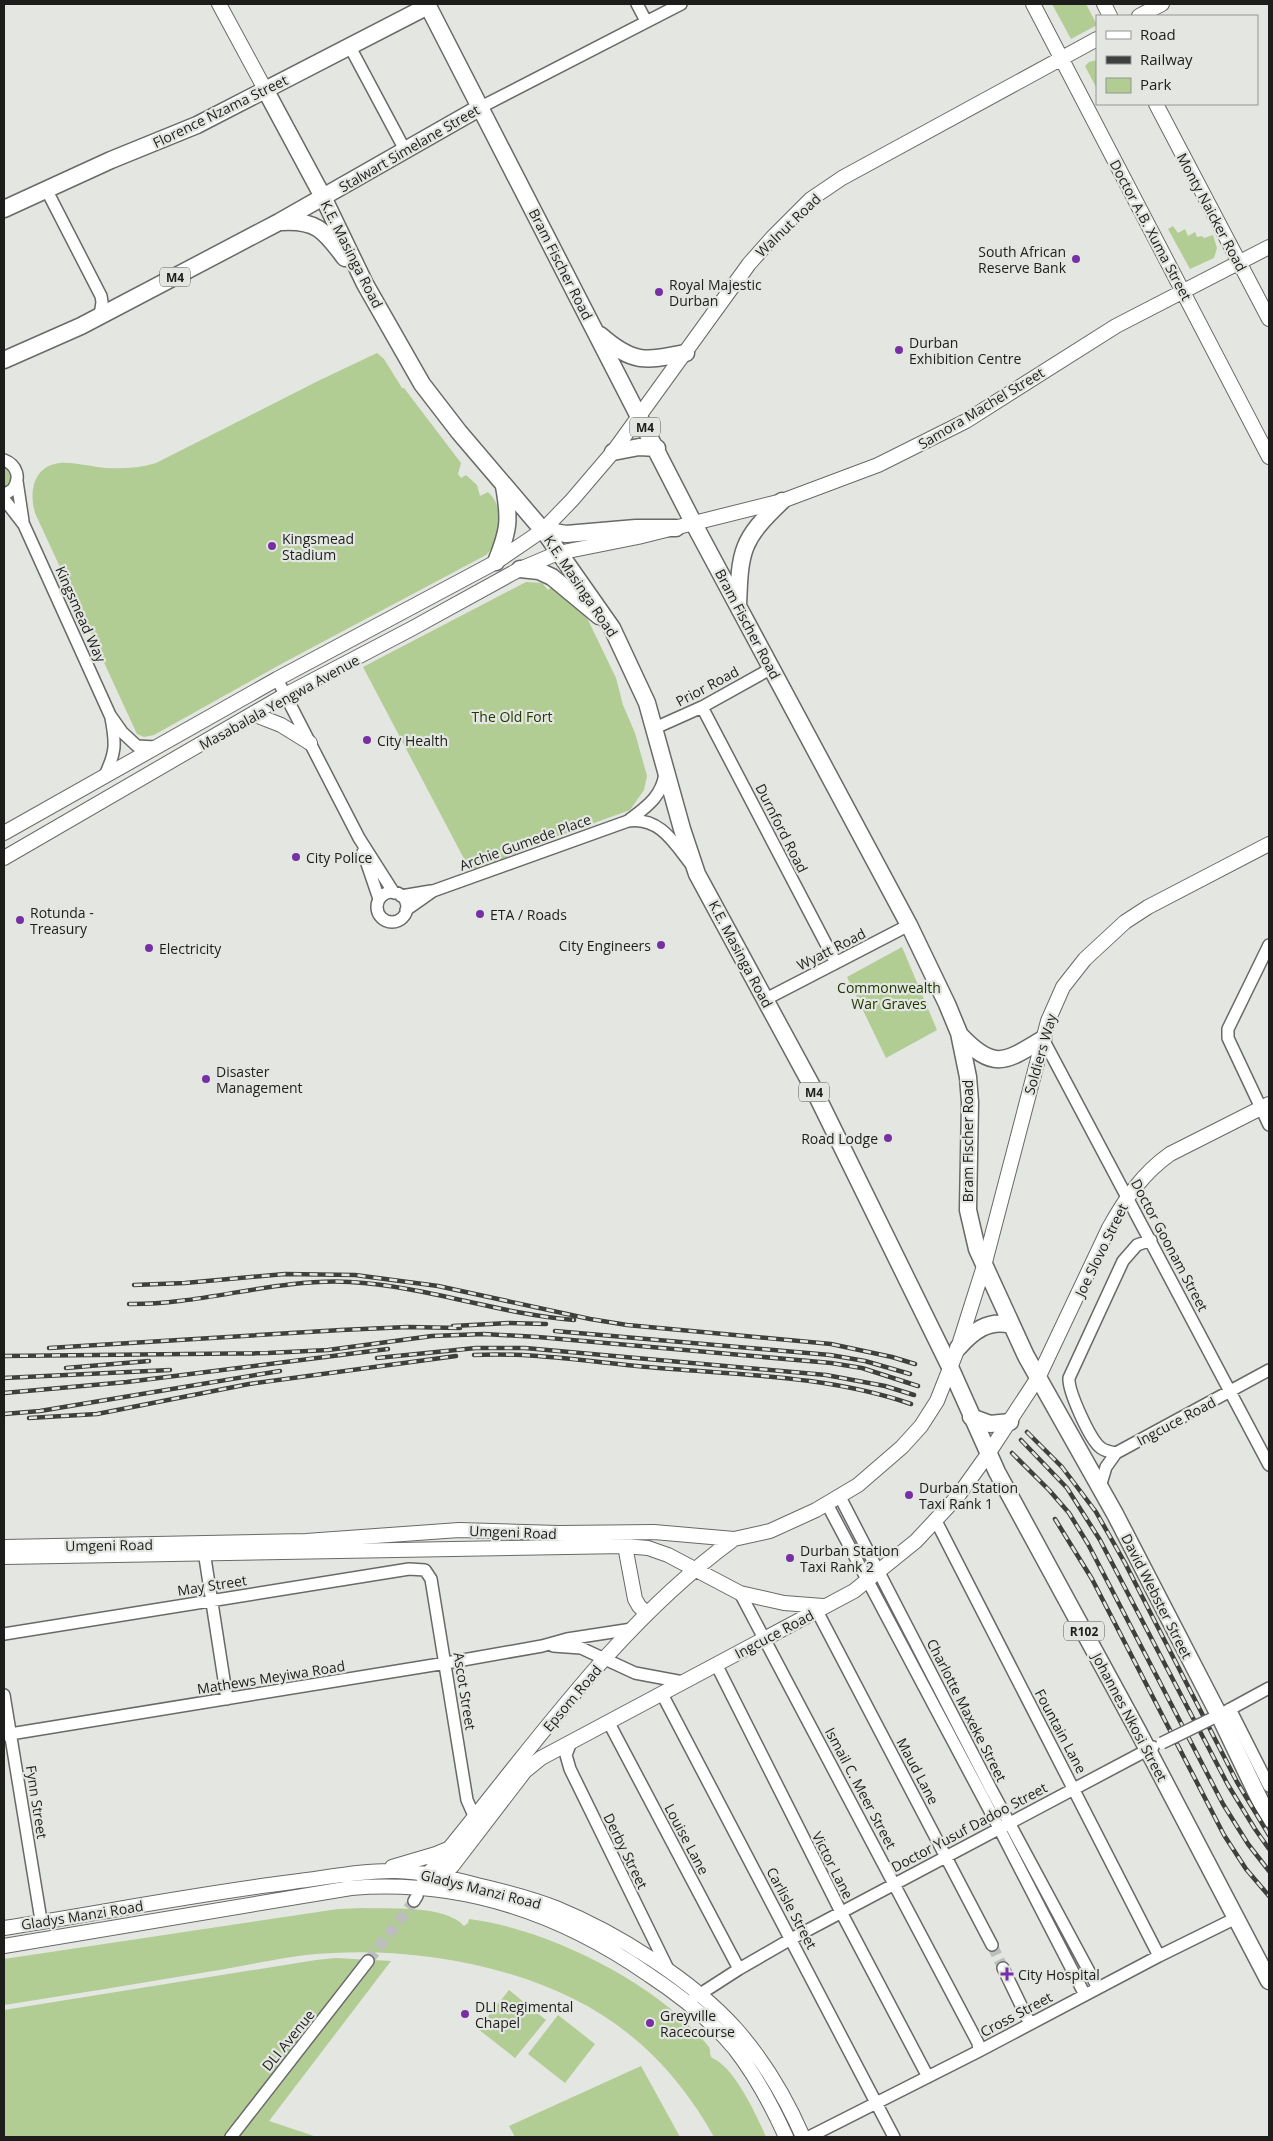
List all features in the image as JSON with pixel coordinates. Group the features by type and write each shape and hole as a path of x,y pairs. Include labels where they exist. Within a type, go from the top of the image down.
{"highway":[{"name":"Florence Nzama Street","path":"4,209 46,189 197,125 429,4"},
{"name":"Bram Fischer Road","path":"429,4 594,330 657,448 694,524 909,926 959,1033 970,1092 968,1210 977,1249 1011,1325"},
{"name":"K.E. Masinga Road","path":"266,90 323,197 365,284 422,384 438,407 543,530 609,624 636,677 655,728 682,829 697,874 812,1086 950,1368"},
{"name":"Stalwart Simelane Street","path":"4,360 46,343 100,316 279,222 481,107"},
{"path":"279,222 298,221 315,226 334,244 365,284"},
{"path":"594,330 621,352 638,359 686,353"},
{"path":"613,452 639,446 657,448"},
{"path":"496,562 505,540 509,521 504,485"},
{"path":"738,607 739,573 746,543 762,520 782,501"},
{"path":"543,530 566,534 628,528 676,528"},
{"path":"520,569 538,571 552,577 609,624"},
{"path":"959,1033 979,1053 991,1059 1000,1060 1016,1056 1043,1039"},
{"path":"958,1348 968,1336 981,1327 1002,1322 1011,1325 1039,1376"},
{"name":"R102","path":"950,1368 988,1454"},
{"name":"David Webster Street","path":"1039,1376 1220,1714 1269,1819"},
{"path":"971,1417 990,1424 1010,1422"},
{"name":"Johannes Nkosi Street","path":"988,1454 1155,1746 1236,1918 1269,1981"}],"main road":[{"name":"K.E. Masinga Road","path":"219,4 266,90"},
{"name":"Doctor A.B. Xuma Street","path":"1034,4 1269,457"},
{"path":"1141,15 1162,4"},
{"name":"Walnut Road","path":"543,530 572,500 613,452 749,264 811,199 842,178 1096,40"},
{"path":"1079,48 1096,46"},
{"name":"Monty Naicker Road","path":"1157,105 1269,319"},
{"name":"Samora Machel Street","path":"558,553 694,524 782,501 878,465 966,421 1091,340 1269,247"},
{"name":"Masabalala Yengwa Avenue","path":"4,833 277,679 496,562 543,530"},
{"name":"Masabalala Yengwa Avenue","path":"4,858 285,695 520,569 558,553"},
{"path":"253,714 281,724 310,743"},
{"name":"Soldiers Way","path":"950,1368 984,1266 1048,1020 1063,987 1084,959 1109,935 1140,912 1269,844"},
{"name":"Joe Slovo Street","path":"1039,1376 1109,1228 1128,1196 1156,1164 1170,1154 1265,1106"},
{"name":"Umgeni Road","path":"306,1547 459,1530 559,1533 654,1532 734,1539 770,1531 840,1497 880,1467 921,1426 937,1401 950,1368"},
{"path":"1010,1422 1039,1376"},
{"name":"Ingcuce Road","path":"443,1876 525,1771 541,1758 869,1581 936,1521 958,1496 1010,1422"},
{"path":"458,1548 459,1530"},
{"name":"Epsom Road","path":"420,1893 429,1874 605,1658 647,1614 696,1569 734,1539"},
{"path":"625,1546 635,1599 647,1614"},
{"name":"Umgeni Road","path":"4,1557 269,1547 458,1548 625,1546 657,1551 740,1592 784,1603 822,1608"},
{"name":"Umgeni Road","path":"4,1547 203,1549"},
{"path":"375,1872 436,1854 451,1847"},
{"name":"Gladys Manzi Road","path":"4,1928 40,1918 261,1886 375,1872 396,1871 443,1876 499,1890 554,1907 592,1925 669,1972 699,1994 736,2029 766,2067 793,2114 803,2137"},
{"path":"420,1893 443,1876"},
{"path":"261,1886 264,1902"},
{"name":"Gladys Manzi Road","path":"4,1946 351,1888 376,1886 488,1900 550,1919 603,1945 687,2002 719,2032 750,2070 765,2092 786,2137"},
{"path":"40,1918 43,1939"}],"street":[{"path":"637,4 646,21"},
{"name":"Stalwart Simelane Street","path":"481,107 681,4"},
{"path":"350,46 405,150"},
{"path":"46,189 100,296 102,302 100,316"},
{"name":"Kingsmead Way","path":"5,459 15,468 24,525"},
{"path":"4,495 13,489 18,481"},
{"name":"Kingsmead Way","path":"4,499 24,525 110,715 122,732 137,746 156,747"},
{"name":"Prior Road","path":"655,728 702,706 772,668"},
{"path":"277,679 359,838 397,894 405,902 406,910 398,921 385,921 378,912 379,899 359,838"},
{"name":"Durnford Road","path":"702,706 836,963"},
{"name":"Kingsmead Way","path":"104,777 115,751 115,740 110,715"},
{"name":"Archie Gumede Place","path":"397,894 433,891 628,821 654,801 664,783 666,769"},
{"name":"Archie Gumede Place","path":"628,821 646,821 661,828 697,874"},
{"name":"Archie Gumede Place","path":"406,910 433,891"},
{"path":"379,899 386,894 397,894"},
{"name":"Wyatt Road","path":"766,999 909,926"},
{"path":"1269,945 1228,1029 1228,1038 1232,1048 1265,1106 1269,1125"},
{"name":"Doctor Goonam Street","path":"1043,1039 1128,1196 1269,1465"},
{"path":"1100,1487 1106,1467 1116,1453 1100,1447 1094,1439 1071,1394 1068,1386 1069,1378 1123,1260 1136,1245 1151,1240"},
{"name":"Ingcuce Road","path":"1116,1453 1269,1370"},
{"name":"Charlotte Maxeke Street","path":"840,1497 926,1663 956,1735"},
{"name":"Charlotte Maxeke Street","path":"827,1504 915,1669 956,1735 1004,1825 1054,1906 1098,1988"},
{"name":"Fountain Lane","path":"936,1521 1159,1956"},
{"path":"203,1549 227,1699"},
{"name":"May Street","path":"4,1634 414,1568 425,1570"},
{"name":"Ascot Street","path":"425,1570 431,1579 467,1800 475,1818"},
{"name":"Ismail C. Meer Street","path":"740,1592 978,2043 979,2051"},
{"name":"Maud Lane","path":"822,1608 992,1944"},
{"name":"Mathews Meyiwa Road","path":"7,1734 446,1663 542,1646 567,1638 632,1629"},
{"name":"Mathews Meyiwa Road","path":"542,1646 580,1648 635,1673 683,1682"},
{"path":"915,1669 926,1663"},
{"name":"Victor Lane","path":"716,1664 841,1912 928,2077"},
{"name":"Doctor Yusuf Dadoo Street","path":"687,2002 791,1939 894,1883 1269,1688"},
{"name":"Carlisle Street","path":"662,1694 894,2137"},
{"name":"Fynn Street","path":"4,1695 7,1734 40,1918"},
{"path":"1220,1714 1269,1786"},
{"name":"Louise Lane","path":"609,1722 739,1969"},
{"name":"Derby Street","path":"571,1742 566,1755 573,1778 669,1972"},
{"name":"Charlotte Maxeke Street","path":"1004,1825 1043,1912 1085,1995"},
{"path":"1043,1912 1054,1906"},
{"name":"Cross Street","path":"809,2137 1236,1918"},
{"name":"DLI Avenue","path":"231,2137 368,1961"},
{"path":"1003,1968 1030,2024"}],"green space":[{"path":"1052,4 1086,4 1096,26 1071,39"},
{"path":"1096,60 1096,87 1085,66 1089,62"},
{"path":"1173,226 1178,233 1185,229 1188,236 1195,232 1197,237 1202,236 1204,238 1213,235 1217,248 1214,258 1190,269 1168,229"},
{"name":"Kingsmead Stadium","path":"377,353 384,359 402,388 404,388 461,463 458,474 461,478 466,475 477,485 480,496 488,492 494,499 498,506 500,524 496,541 491,549 486,555 283,663 154,735 144,737 137,734 35,513 33,489 35,481 44,469 60,463 118,468 156,463"},
{"path":"4,464 13,473 11,483 4,487"},
{"name":"The Old Fort","path":"526,582 542,583 548,590 556,583 588,620 616,678 623,705 635,733 647,776 644,790 630,810 553,838 471,872 363,667"},
{"name":"Commonwealth War Graves","path":"902,947 937,1030 886,1058 847,977"},
{"name":"Greyville Racecourse","path":"363,1908 431,1911 456,1919 464,1926 468,1923 469,1919 498,1924 561,1945 624,1976 678,2015 706,2043 712,2058 728,2071 744,2093 766,2137 714,2137 687,2095 655,2057 630,2035 599,2013 564,1994 528,1980 489,1968 449,1960 371,1952 318,1954 4,2005 4,1959 338,1909"},
{"path":"336,1958 391,1961 269,2121 317,2137 4,2137 4,2010"},
{"path":"509,1990 546,2020 515,2058 478,2029"},
{"path":"558,2015 595,2044 565,2083 528,2054"},
{"path":"641,2066 680,2137 515,2137 509,2126"}],"tunnel":[{"path":"368,1961 414,1901"},
{"path":"992,1945 1003,1968"}],"railway":[{"path":"134,1285 185,1283 285,1274 355,1275 438,1286 590,1319 627,1325 831,1344 915,1364"},
{"path":"129,1304 184,1300 294,1284 350,1282 406,1289 518,1312 574,1320"},
{"path":"453,1326 509,1323 546,1324"},
{"path":"49,1348 341,1330 408,1327 460,1328"},
{"path":"555,1331 830,1355 865,1361 910,1374"},
{"path":"4,1356 268,1353 328,1350 432,1336 484,1334 538,1337 831,1363 862,1368 918,1386"},
{"path":"377,1358 476,1348 525,1348 826,1375 885,1386 914,1395"},
{"path":"4,1393 127,1382 388,1349"},
{"path":"474,1355 539,1356 781,1378 847,1387 911,1404"},
{"path":"29,1418 97,1414 249,1384 456,1356"},
{"path":"66,1368 149,1361"},
{"path":"4,1378 170,1370"},
{"path":"4,1414 40,1411 280,1371"},
{"path":"1027,1432 1062,1467 1096,1512 1125,1563 1237,1782 1269,1835"},
{"path":"1021,1440 1067,1488 1100,1540 1228,1785 1269,1849"},
{"path":"1012,1453 1069,1513 1088,1544 1223,1804 1248,1844 1269,1871"},
{"path":"1055,1519 1092,1579 1224,1835 1246,1869 1269,1896"}],"place":[{"name":"South African Reserve Bank","path":"1076,259"},
{"name":"Royal Majestic Durban","path":"659,292"},
{"name":"Durban Exhibition Centre","path":"899,350"},
{"name":"Kingsmead Stadium","path":"272,546"},
{"name":"City Health","path":"367,740"},
{"name":"City Police","path":"296,857"},
{"name":"ETA / Roads","path":"480,914"},
{"name":"Rotunda - Treasury","path":"20,920"},
{"name":"City Engineers","path":"661,945"},
{"name":"Electricity","path":"149,948"},
{"name":"Disaster Management","path":"206,1079"},
{"name":"Road Lodge","path":"888,1138"},
{"name":"Durban Station Taxi Rank 1","path":"909,1495"},
{"name":"Durban Station Taxi Rank 2","path":"790,1558"},
{"name":"City Hospital","path":"1007,1974"},
{"name":"DLI Regimental Chapel","path":"465,2014"},
{"name":"Greyville Racecourse","path":"650,2023"}]}
